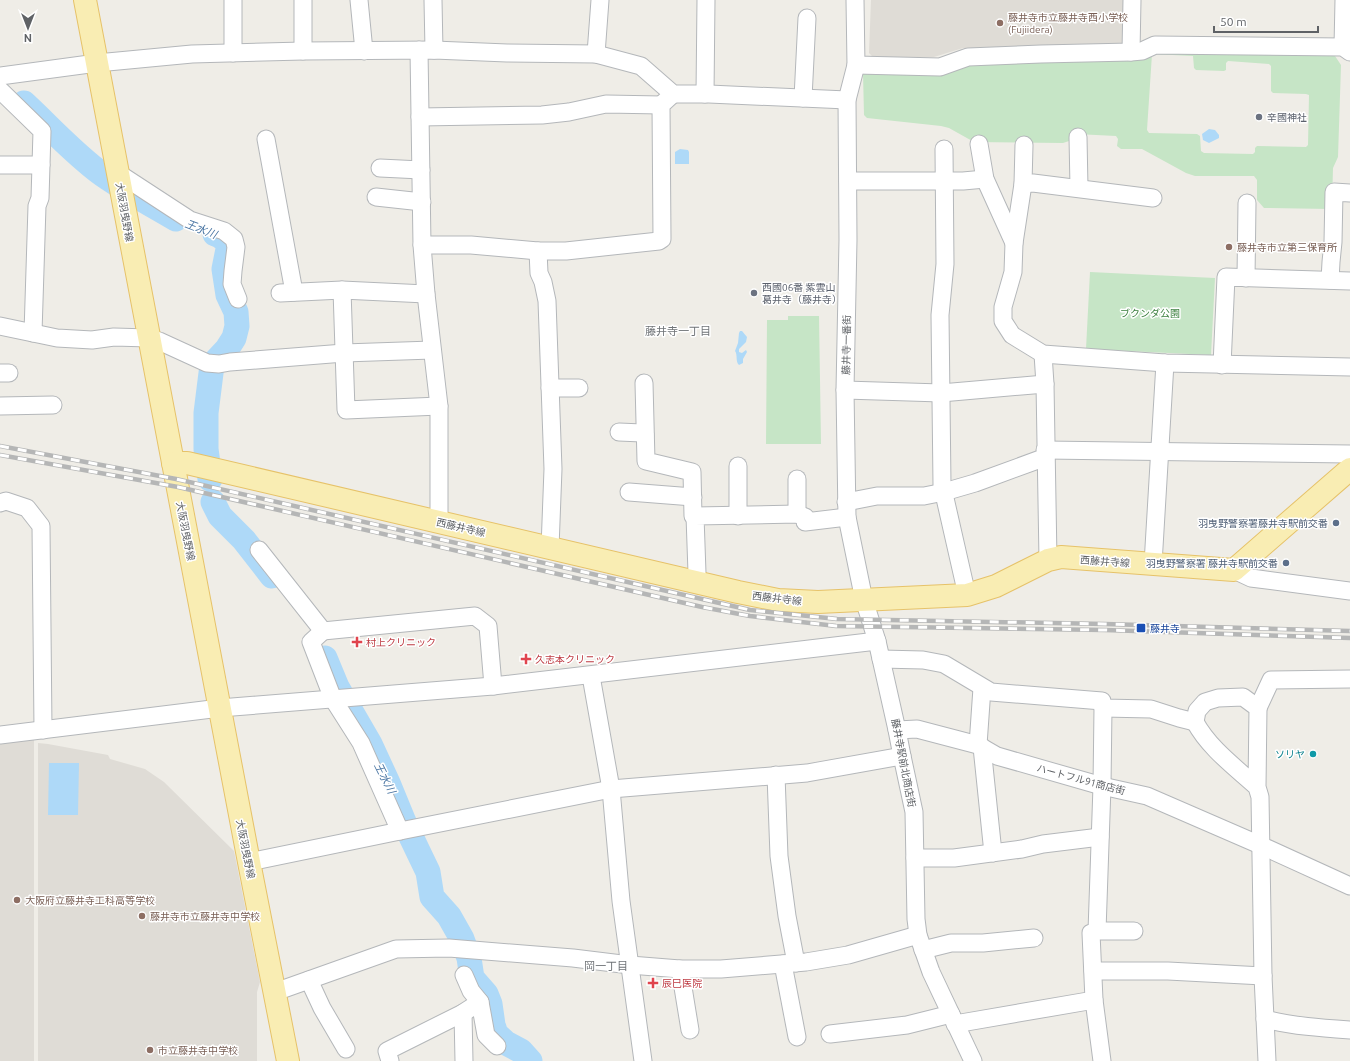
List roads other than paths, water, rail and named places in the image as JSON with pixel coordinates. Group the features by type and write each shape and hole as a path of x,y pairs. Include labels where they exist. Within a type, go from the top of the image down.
{"main road":[{"name":"大阪羽曳野線","path":"85,0 288,1061"},
{"name":"西藤井寺線","path":"173,463 187,463 778,600 818,602 967,595 996,586 1048,560 1061,557 1234,570"},
{"path":"1234,570 1350,470"}],"street":[{"path":"233,0 233,53"},
{"path":"303,0 303,51"},
{"path":"359,0 364,51"},
{"path":"433,0 426,50 420,117 422,245 439,406 439,522"},
{"path":"596,54 600,0"},
{"path":"705,94 706,0"},
{"name":"藤井寺一番街","path":"855,0 856,65 847,100 848,181 845,390 847,510 864,600"},
{"path":"1131,52 1132,0"},
{"path":"856,65 940,67 968,58 1041,54 1131,52 1142,51 1155,45 1346,49 1344,0"},
{"path":"804,98 807,18"},
{"path":"33,333 37,206 40,198 42,131 2,80 97,63 192,54 426,50 596,54 641,66 667,100 662,239 658,241 635,244 538,251 472,245 422,245"},
{"path":"420,117 542,115 569,112 606,104 667,100 705,94 847,100"},
{"path":"1078,137 1079,188"},
{"path":"266,139 287,292 342,290 426,294"},
{"path":"979,144 985,179 1014,243"},
{"path":"1024,145 1024,184 1014,243 1013,272 1003,307 1003,321 1012,335 1043,354 1165,363 1350,367"},
{"path":"944,149 945,264 940,315 942,484 967,595"},
{"path":"0,165 41,165"},
{"path":"380,168 421,170"},
{"path":"848,181 945,181 985,179"},
{"path":"1024,184 1033,183 1153,198"},
{"path":"120,184 190,220 224,231 234,239 236,247 232,271 232,284 238,299"},
{"path":"1330,280 1333,242 1334,192 1350,193"},
{"path":"376,197 422,202"},
{"path":"1246,278 1247,203"},
{"path":"538,251 539,273 547,301 553,469 550,548"},
{"path":"1222,365 1226,277 1350,281"},
{"path":"342,290 346,410 439,406"},
{"path":"0,326 57,338 92,340 114,337 149,338 213,364 344,353 432,350"},
{"path":"1043,354 1045,384 1048,560"},
{"path":"1153,564 1165,363"},
{"path":"644,383 646,461 692,472 693,516 695,516 696,582"},
{"path":"845,390 941,393 1045,384"},
{"path":"550,388 578,388"},
{"path":"0,406 53,405"},
{"path":"619,432 642,433 645,435"},
{"path":"695,516 797,514 805,517 805,522 847,510 877,496 924,496 944,492 975,483 1046,454 1160,451 1350,454"},
{"path":"738,466 738,516"},
{"path":"797,479 797,514"},
{"path":"629,492 693,497"},
{"path":"0,503 6,501 28,508 41,526 43,730"},
{"path":"259,550 324,631"},
{"path":"1234,570 1250,578 1350,591"},
{"name":"藤井寺駅前北商店街","path":"864,600 879,648 898,730 914,812 916,919 920,942 931,972 973,1061"},
{"path":"400,830 361,743 333,699 311,642 324,631 475,616 488,626 492,686"},
{"path":"0,735 220,708 492,686 879,648 944,664 991,692 1102,701 1102,786 1097,931"},
{"path":"591,676 611,789 617,872 643,1061"},
{"path":"1267,1061 1263,976 1260,797 1257,788 1258,708 1271,680 1350,679"},
{"path":"982,688 980,746 993,853"},
{"path":"1257,788 1202,735 1195,722 1197,711 1205,702 1218,698 1243,697 1258,708"},
{"path":"1103,708 1151,709 1195,722"},
{"name":"ハートフル91商店街","path":"898,730 917,729 980,746 997,756 1102,786 1147,796 1350,886"},
{"path":"249,862 400,830 611,789 806,773 902,756"},
{"path":"776,776 779,856 787,916 797,1037"},
{"path":"915,858 954,858 1100,837"},
{"path":"1102,1061 1094,1000 1091,933 1097,931 1134,931"},
{"path":"275,992 396,949 476,950 680,969 721,969 790,964 920,942 983,943 1034,938"},
{"path":"680,969 690,1030"},
{"path":"1093,971 1168,971 1263,976"},
{"path":"464,975 471,991 480,1002 486,1035 497,1046"},
{"path":"309,980 322,1008 346,1049"},
{"path":"830,1034 1094,1000"},
{"path":"390,1061 387,1051 463,1013 480,1002"},
{"path":"463,1013 464,1061"},
{"path":"1265,1019 1295,1025 1350,1030"}],"water":[{"path":"1209,129 1215,130 1219,135 1219,138 1209,143 1203,140 1202,134"},
{"path":"680,149 688,150 689,164 675,164 675,152"},
{"path":"740,331 742,331 747,337 746,342 739,349 739,352 742,353 746,350 747,352 743,359 743,363 739,365 735,351"},
{"path":"49,763 79,763 78,815 48,815"}],"waterway":[{"name":"王水川","path":"24,103 92,167 130,192 176,219"},
{"name":"王水川","path":"210,479 206,449 206,413 212,365 227,349 234,338 237,326 236,312 228,295 224,269 228,249 227,241 215,234"},
{"name":"王水川","path":"213,502 220,516 244,540 272,576"},
{"name":"王水川","path":"325,658 337,687 370,744 404,822 428,872 432,897 449,916 462,939 469,958 472,978 486,994 490,1004 496,1034 506,1043 521,1051 530,1061"}],"railway":[{"path":"0,446 176,479 750,610 837,619 1105,624 1350,631"},
{"path":"0,455 178,487 702,607 750,616 836,626 1105,630 1350,638"}],"place":[{"name":"藤井寺市立藤井寺西小学校 (Fujiidera)","path":"1000,23"},
{"name":"辛國神社","path":"1259,117"},
{"name":"藤井寺市立第三保育所","path":"1229,247"},
{"name":"西國06番 紫雲山 葛井寺（藤井寺）","path":"754,293"},
{"name":"羽曳野警察署藤井寺駅前交番","path":"1336,523"},
{"name":"羽曳野警察署 藤井寺駅前交番","path":"1286,563"},
{"name":"藤井寺","path":"1141,628"},
{"name":"村上クリニック","path":"357,642"},
{"name":"久志本クリニック","path":"526,659"},
{"name":"ソリヤ","path":"1313,754"},
{"name":"大阪府立藤井寺工科高等学校","path":"17,900"},
{"name":"藤井寺市立藤井寺中学校","path":"142,916"},
{"name":"辰巳医院","path":"653,983"},
{"name":"市立藤井寺中学校","path":"150,1050"}],"district":[{"name":"藤井寺一丁目","path":"678,331"},
{"name":"岡一丁目","path":"606,966"}],"park label":[{"name":"ブクンダ公園","path":"1150,313"}]}
